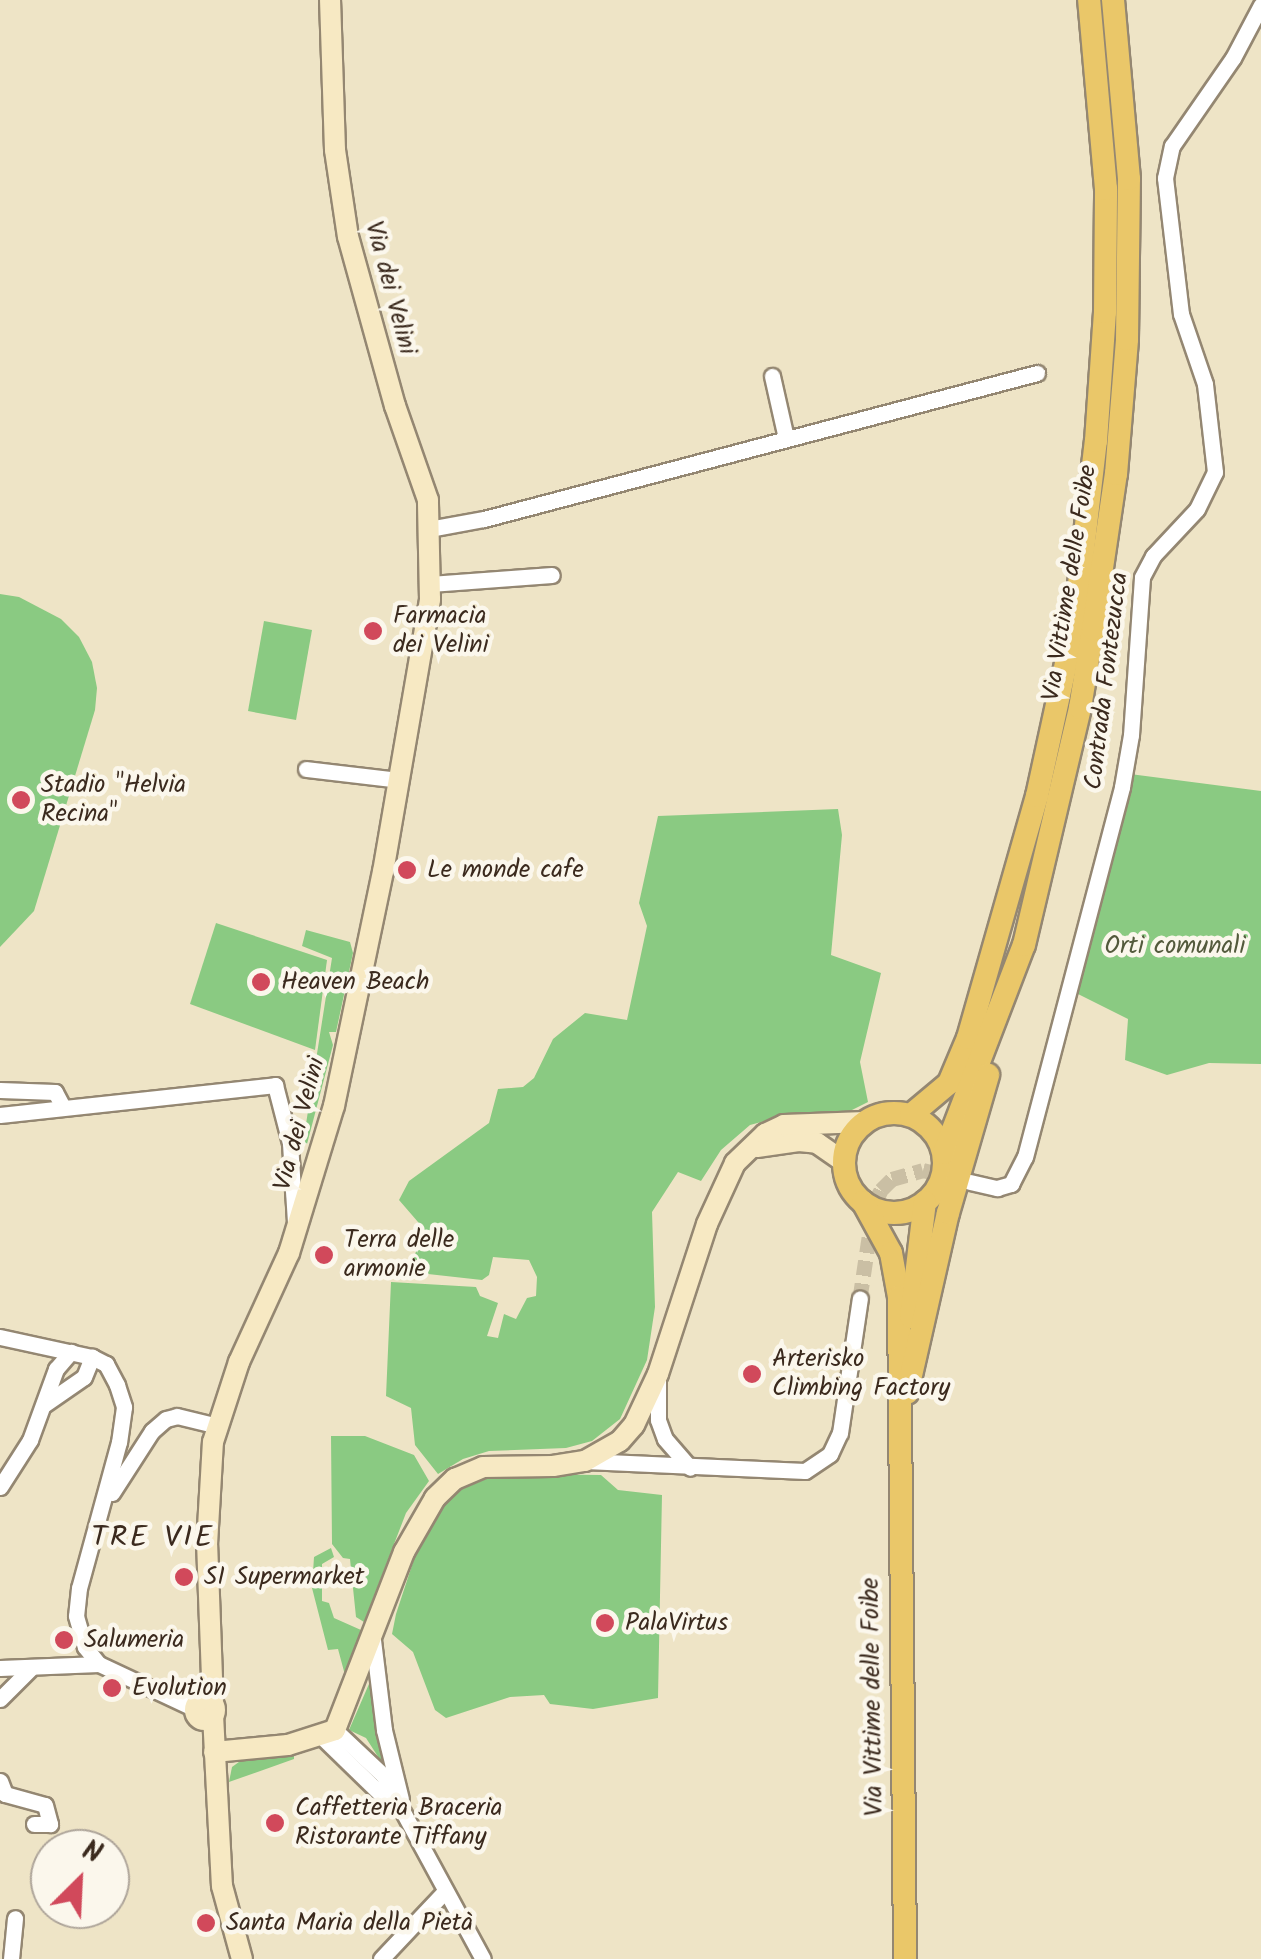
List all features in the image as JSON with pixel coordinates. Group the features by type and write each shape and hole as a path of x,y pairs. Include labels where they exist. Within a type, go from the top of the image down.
{"main road":[{"name":"Via Vittime delle Foibe","path":"911,1116 949,1083 968,1038 1037,796 1074,627 1094,460 1105,312 1106,189 1089,0"},
{"name":"Via Vittime delle Foibe","path":"944,1153 1024,945 1080,708 1116,474 1126,339 1129,179 1113,0"},
{"path":"897,1435 954,1188 1024,945"},
{"path":"895,1112 911,1116 937,1137 944,1153 941,1180 925,1202 894,1213 863,1202 846,1177 847,1146 865,1122 895,1112"},
{"name":"Via Vittime delle Foibe","path":"863,1202 882,1231 897,1275 905,1959"},
{"name":"Via Vittime delle Foibe","path":"897,1435 925,1202"}],"street":[{"name":"Via dei Velini","path":"242,1959 227,1916 222,1886 214,1752 200,1705 210,1668 208,1511 212,1442 238,1362 296,1232 349,1039 399,780 430,584 428,500 395,406 348,237 335,150 330,0"},
{"name":"Contrada Fontezucca","path":"970,1182 996,1188 1011,1184 1025,1157 1122,787 1131,734 1145,566 1197,509 1215,472 1205,384 1181,314 1164,178 1172,146 1212,91 1261,5"},
{"path":"430,529 484,519 1037,373"},
{"path":"772,376 786,438"},
{"path":"430,584 552,575"},
{"path":"306,769 399,780"},
{"path":"0,1115 62,1104 275,1085 290,1144 296,1232"},
{"path":"0,1090 55,1092 62,1104"},
{"path":"585,1461 620,1442 634,1424 658,1374 726,1177 765,1134 784,1125 865,1122"},
{"path":"750,1149 798,1141 816,1143 844,1162"},
{"path":"329,1733 373,1639 404,1552 426,1509 444,1488 483,1467 585,1461 805,1471 830,1454 840,1433 860,1298"},
{"path":"0,1338 72,1352 106,1364 124,1407 79,1588 76,1616 85,1647 99,1664"},
{"path":"0,1487 30,1440 56,1368 72,1352"},
{"path":"45,1404 84,1377 92,1357"},
{"path":"658,1374 662,1430 690,1468"},
{"path":"100,1514 152,1430 166,1419 177,1416 218,1426"},
{"path":"373,1639 384,1730 405,1818"},
{"path":"0,1668 99,1664 200,1705"},
{"path":"0,1700 32,1667"},
{"path":"214,1752 329,1733"},
{"path":"329,1733 405,1818 483,1959"},
{"path":"0,1781 5,1794 45,1806 50,1824 34,1824"},
{"path":"381,1959 445,1891"},
{"path":"11,1959 15,1918"}],"green space":[{"path":"0,594 19,597 61,619 79,637 92,662 97,688 95,710 34,911 0,947"},
{"path":"264,621 312,630 296,720 248,711"},
{"name":"Orti comunali","path":"1130,774 1261,791 1261,1064 1209,1063 1167,1075 1125,1060 1128,1019 1076,993"},
{"path":"838,809 842,835 831,955 881,973 860,1062 868,1102 850,1111 790,1114 750,1125 721,1150 701,1181 678,1172 652,1212 655,1307 647,1360 620,1419 592,1441 566,1448 489,1451 463,1459 438,1474 415,1445 411,1408 386,1396 391,1282 476,1287 480,1296 498,1303 487,1336 498,1338 504,1314 516,1319 527,1298 536,1296 537,1277 529,1260 493,1257 489,1275 482,1280 410,1272 419,1241 418,1222 399,1200 409,1181 489,1123 498,1089 523,1087 534,1078 553,1039 585,1013 627,1020 647,926 639,903 658,816"},
{"name":"Heaven Beach","path":"216,923 327,960 315,1050 190,1004"},
{"path":"306,930 350,942 353,953 336,1032 329,1032 333,1045 307,1144 303,1143 332,958 302,946"},
{"path":"331,1436 365,1436 414,1455 429,1481 406,1513 364,1622 356,1617 350,1559 343,1558 332,1544"},
{"path":"498,1474 601,1475 618,1490 662,1495 658,1698 593,1709 550,1704 544,1695 510,1697 446,1718 435,1710 413,1652 392,1634 396,1614 420,1541 436,1510 455,1492"},
{"path":"331,1548 334,1557 322,1564 322,1601 329,1603 334,1618 361,1630 345,1675 338,1649 328,1650 312,1588 314,1557"},
{"path":"372,1677 384,1766 366,1738 349,1730"},
{"path":"294,1751 294,1759 229,1782 232,1767 243,1759"}],"tunnel":[{"path":"860,1298 874,1204 881,1190 892,1179 923,1170 964,1180"}],"place":[{"name":"Farmacia dei Velini","path":"373,631"},
{"name":"Stadio \"Helvia Recina\"","path":"21,800"},
{"name":"Le monde cafe","path":"407,870"},
{"name":"Heaven Beach","path":"261,982"},
{"name":"Terra delle armonie","path":"324,1255"},
{"name":"Arterisko Climbing Factory","path":"752,1374"},
{"name":"SI Supermarket","path":"184,1577"},
{"name":"PalaVirtus","path":"605,1623"},
{"name":"Salumeria","path":"64,1640"},
{"name":"Evolution","path":"112,1688"},
{"name":"Caffetteria Braceria Ristorante Tiffany","path":"275,1823"},
{"name":"Santa Maria della Pietà","path":"206,1923"}],"district":[{"name":"TRE VIE","path":"153,1538"}]}
